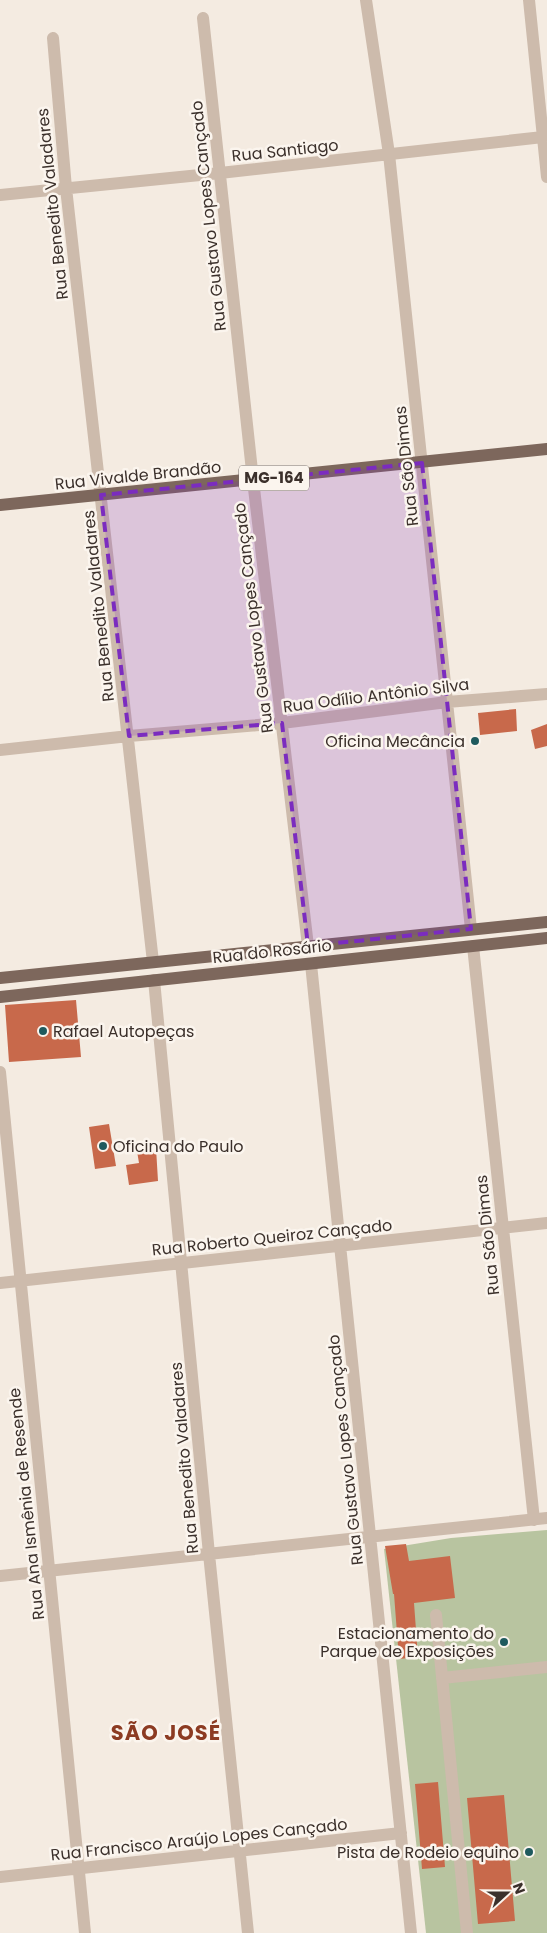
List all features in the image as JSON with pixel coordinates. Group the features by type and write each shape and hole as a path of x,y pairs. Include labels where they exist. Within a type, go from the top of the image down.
{"main road":[{"name":"Rua Vivalde Brandão","path":"0,505 547,449"},
{"name":"Rua do Rosário","path":"0,978 547,922"},
{"name":"Rua do Rosário","path":"0,997 547,938"}],"street":[{"name":"Rua São Dimas","path":"366,0 389,154 472,929"},
{"path":"530,0 547,178"},
{"name":"Rua Gustavo Lopes Cançado","path":"202,18 253,480 308,946"},
{"name":"Rua Benedito Valadares","path":"53,38 66,188 153,962"},
{"name":"Rua Santiago","path":"0,195 543,137"},
{"name":"Rua Odílio Antônio Silva","path":"0,750 128,736 282,723 447,702 547,694"},
{"name":"Rua São Dimas","path":"473,946 503,1228 540,1519"},
{"name":"Rua Gustavo Lopes Cançado","path":"311,964 411,1933"},
{"name":"Rua Benedito Valadares","path":"154,980 209,1554 248,1933"},
{"name":"Rua Ana Ismênia de Resende","path":"0,1072 85,1933"},
{"name":"Rua Roberto Queiroz Cançado","path":"0,1283 547,1223"},
{"path":"0,1576 540,1519"},
{"path":"436,1615 467,1933"},
{"path":"442,1678 547,1667"},
{"name":"Rua Francisco Araújo Lopes Cançado","path":"0,1877 401,1833"}],"highlighted area":[{"path":"422,463 471,929 308,946 282,723 129,736 101,495"}],"green space":[{"path":"547,1530 547,1933 426,1933 384,1549 451,1538"}],"building":[{"path":"516,709 517,731 480,735 478,713"},
{"path":"547,724 547,746 535,749 531,730"},
{"name":"Rafael Autopeças","path":"76,1000 81,1057 9,1062 5,1005"},
{"name":"Oficina do Paulo","path":"109,1124 116,1166 95,1169 89,1127"},
{"path":"156,1148 158,1181 129,1185 126,1165 139,1163 137,1151"},
{"path":"406,1544 409,1561 450,1556 455,1598 414,1603 418,1657 399,1659 394,1594 385,1546"},
{"path":"438,1782 445,1867 422,1869 415,1784"},
{"path":"504,1795 515,1921 478,1924 467,1798"}],"place":[{"name":"Oficina Mecância","path":"475,741"},
{"name":"Rafael Autopeças","path":"43,1031"},
{"name":"Oficina do Paulo","path":"103,1146"},
{"name":"Estacionamento do Parque de Exposições","path":"504,1642"},
{"name":"Pista de Rodeio equino","path":"529,1852"}],"district":[{"name":"SÃO JOSÉ","path":"166,1733"}]}
